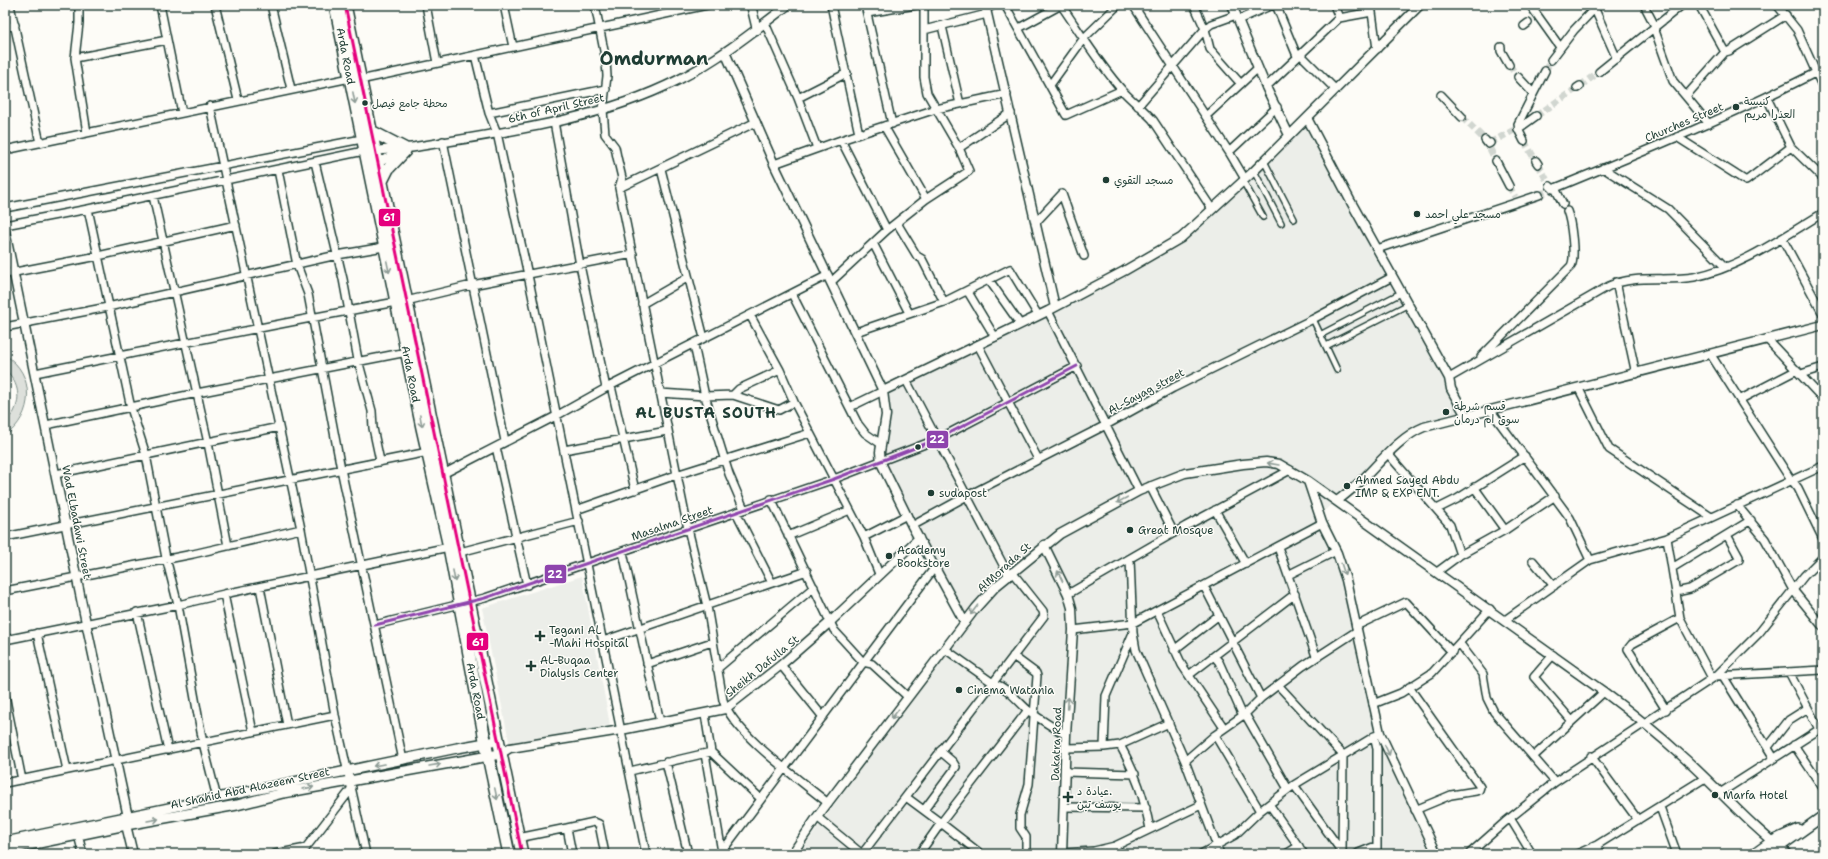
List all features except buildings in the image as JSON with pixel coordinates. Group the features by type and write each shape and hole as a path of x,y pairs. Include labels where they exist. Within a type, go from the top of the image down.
{"main road":[{"name":"Arda Road","path":"335,5 371,131 368,152"},
{"name":"Arda Road","path":"345,5 362,139 382,181 401,301 407,352 428,452 454,549 471,603 498,741 505,751 518,838 522,854"},
{"path":"371,131 411,148 388,169 382,181"},
{"name":"Arda Road","path":"373,164 384,247 401,301 443,474 454,549 459,605 488,756 509,854"},
{"name":"Al Shahid Abd Alazeem Street","path":"8,846 78,834 217,798 351,780 403,760 498,741"},
{"name":"Al Shahid Abd Alazeem Street","path":"8,846 127,821 237,804 283,793 488,756 505,751"},
{"path":"236,795 237,804"},
{"path":"1754,854 1776,844 1823,816"},
{"path":"1766,854 1776,844"}],"street":[{"path":"10,5 40,142"},
{"path":"78,5 79,23 75,58 88,133"},
{"path":"160,5 182,113"},
{"path":"215,5 238,100"},
{"path":"271,5 291,89"},
{"path":"426,5 438,63"},
{"path":"504,5 513,47"},
{"path":"595,5 606,61 606,89 603,110 605,134 615,147 622,178 619,188 676,475 707,606 712,642 725,709 741,730 828,803"},
{"path":"5,150 291,89 355,79 438,63 600,28 674,9 707,5"},
{"path":"752,5 757,30"},
{"name":"6th of April Street","path":"411,148 554,122 603,110 678,80 725,52 743,38 757,30 788,5"},
{"path":"831,5 847,73 859,134"},
{"path":"865,5 888,125 926,199"},
{"path":"867,13 916,5"},
{"path":"443,474 556,416 608,387 694,345 704,338 792,294 829,278 926,199 969,171 959,148 926,92 924,85 924,5"},
{"path":"1005,5 1066,114 1122,90"},
{"path":"1019,28 1061,5 1122,90 1138,106 1143,108 1153,120 1212,209"},
{"path":"1050,85 1084,38 1118,5"},
{"path":"1133,5 1230,152 1263,217"},
{"path":"1194,5 1205,29 1210,49 1241,84"},
{"path":"1232,5 1266,87 1289,134"},
{"path":"1138,106 1211,24 1237,18 1272,5"},
{"path":"1276,5 1299,55 1335,89"},
{"path":"1334,5 1339,18"},
{"path":"850,407 1056,307 1124,272 1177,241 1254,171 1289,134 1307,118 1420,5"},
{"path":"1530,5 1536,16 1560,47"},
{"path":"1644,5 1655,27 1673,81 1709,124"},
{"path":"1599,72 1682,5"},
{"path":"1699,5 1725,52"},
{"path":"1777,5 1797,30 1823,88"},
{"path":"1550,60 1595,6 1617,59"},
{"path":"1266,87 1339,18 1372,7 1376,49"},
{"path":"924,30 942,26 988,8 1056,307"},
{"path":"1686,96 1725,52 1729,51 1786,15"},
{"path":"764,23 798,98 817,148"},
{"path":"5,27 15,25"},
{"path":"942,26 960,104"},
{"path":"75,58 167,40"},
{"path":"1501,47 1501,51 1509,65"},
{"path":"725,52 774,164 883,391 886,415 881,444 880,461 912,526 965,623"},
{"path":"475,55 489,113 497,133 528,275 646,854"},
{"path":"1206,116 1258,68"},
{"path":"1516,129 1532,92 1545,71"},
{"name":"Churches Street","path":"1563,204 1552,187 1677,138 1767,98 1815,73 1823,71"},
{"path":"798,98 847,73"},
{"path":"1518,77 1532,92"},
{"path":"489,113 606,89"},
{"path":"774,164 817,148 936,109 1007,94"},
{"path":"1441,95 1462,117"},
{"path":"1767,98 1792,147 1823,178"},
{"path":"210,106 291,480 311,576 336,715 366,854"},
{"path":"1230,152 1277,107"},
{"path":"959,148 1011,113"},
{"path":"1516,129 1536,116"},
{"path":"1307,118 1407,305 1449,378 1451,389 1466,416"},
{"path":"554,122 580,265 608,387 623,439 635,490"},
{"path":"619,188 756,122"},
{"path":"1516,129 1524,141"},
{"path":"1677,138 1746,181 1792,147"},
{"path":"5,208 362,139"},
{"path":"841,140 887,230"},
{"path":"443,141 505,441"},
{"path":"5,225 315,162 368,152 411,148"},
{"path":"373,164 411,148"},
{"path":"1264,161 1294,218"},
{"path":"1496,161 1509,186"},
{"path":"315,162 349,310 358,360 372,411 373,428 380,461"},
{"path":"1603,168 1668,209 1725,267"},
{"path":"661,169 687,278 704,338"},
{"path":"278,170 297,265 308,294 311,317 341,469 403,760"},
{"path":"1254,171 1281,223"},
{"path":"1036,222 1062,194 1084,256"},
{"path":"1377,249 1517,200 1539,195"},
{"path":"153,196 176,292 228,546"},
{"path":"88,209 130,408 146,455 155,507 178,605 204,743 217,798"},
{"path":"1476,363 1571,266 1573,259 1570,219 1566,211"},
{"path":"1449,378 1616,282 1693,277 1725,267 1782,238 1823,213"},
{"path":"897,223 917,256 922,259 944,302"},
{"path":"5,274 98,256 236,225"},
{"name":"Wad ELbadawi Street","path":"5,231 115,760 133,854"},
{"path":"1782,238 1823,314"},
{"path":"873,243 909,313"},
{"path":"5,327 108,307 247,277 337,255 384,247"},
{"path":"35,373 633,254"},
{"path":"856,332 944,302 968,292 1010,270 1038,315"},
{"name":"AL-Sayag street","path":"912,526 1038,459 1106,425 1173,388 1313,319 1392,277"},
{"path":"642,304 687,278"},
{"path":"989,280 1020,324"},
{"path":"1616,282 1636,374"},
{"path":"968,292 995,337"},
{"path":"1320,335 1401,293"},
{"path":"792,294 862,429 881,444"},
{"path":"1326,346 1407,305"},
{"path":"1048,311 1139,491"},
{"path":"750,315 780,370 794,402 864,537 879,574"},
{"path":"1313,319 1337,370"},
{"path":"1337,502 1388,454 1419,429 1823,325"},
{"path":"1767,339 1823,399"},
{"path":"694,345 705,396 725,461 744,509"},
{"path":"978,345 1038,459"},
{"path":"46,425 269,378 322,369 358,360 407,352"},
{"path":"1711,355 1798,488 1823,539"},
{"name":"Masalma Street","path":"375,625 471,603 623,552 771,499 834,479 938,439 1077,366"},
{"path":"1741,399 1799,372 1823,367"},
{"path":"733,395 740,389 780,370"},
{"path":"817,817 862,854 1044,616 1044,613 1010,574 906,380"},
{"path":"1579,389 1609,449 1711,517"},
{"path":"660,393 705,396 733,395 779,410 794,402"},
{"path":"1491,411 1555,496 1573,523 1590,560"},
{"path":"56,474 279,427"},
{"path":"564,450 667,432"},
{"path":"576,510 676,475 725,461 810,433"},
{"path":"496,447 527,585"},
{"path":"5,537 66,526 428,452"},
{"path":"1388,454 1450,525 1460,555"},
{"path":"1437,509 1525,456"},
{"name":"AlMorada St","path":"792,854 817,817 985,597 1044,545 1060,534 1150,486 1185,473 1266,462 1278,464 1308,481 1490,609 1645,722 1720,793 1788,854"},
{"path":"1505,620 1590,560 1667,538 1823,466"},
{"path":"1068,594 1130,560 1215,510 1290,470"},
{"path":"1308,481 1322,523 1336,551 1346,580 1373,704 1377,735 1377,854"},
{"path":"1150,486 1174,533"},
{"path":"1474,488 1504,530"},
{"path":"1436,572 1460,555 1504,530 1555,496"},
{"path":"771,499 788,536 807,571 830,623 838,636 863,662 872,664 908,697"},
{"path":"1737,505 1751,520 1765,539 1793,590 1823,627"},
{"path":"788,536 850,510"},
{"path":"1215,510 1246,564"},
{"path":"736,512 772,583"},
{"path":"864,537 907,515"},
{"path":"1672,568 1751,520"},
{"path":"5,640 311,576 515,537 579,521"},
{"path":"1073,630 1133,623 1322,523"},
{"path":"5,591 228,546 301,529"},
{"path":"1676,592 1690,589 1739,560 1739,557 1727,535"},
{"name":"Sheikh Dafulla St","path":"505,751 725,709 781,665 830,623 879,574 919,538"},
{"path":"1667,538 1680,618 1717,677 1768,747 1774,758"},
{"name":"Dakatra Road","path":"1044,545 1068,594 1072,608 1073,630 1066,736 1067,748 1062,854"},
{"path":"1278,547 1316,656"},
{"path":"1288,575 1336,551"},
{"path":"623,552 660,722"},
{"path":"1469,854 1510,818 1555,782 1591,756 1717,677 1759,633 1793,590 1823,557"},
{"path":"1130,560 1133,633 1136,650 1185,761 1220,854"},
{"path":"1533,561 1554,586"},
{"path":"721,853 760,798 785,768 935,567"},
{"path":"603,641 807,571"},
{"path":"1204,586 1261,698"},
{"path":"260,587 287,725"},
{"path":"717,669 814,587"},
{"path":"224,594 253,732"},
{"path":"1188,675 1294,594"},
{"path":"1185,761 1224,728 1244,715 1261,698 1316,656 1357,628 1406,602 1452,652"},
{"path":"1373,704 1409,688 1432,673 1460,644 1490,609"},
{"path":"1157,611 1170,637 1174,650 1188,675 1224,728"},
{"path":"137,612 168,750"},
{"path":"1174,650 1219,616"},
{"path":"1666,710 1628,649 1632,644 1680,618"},
{"path":"37,633 67,770"},
{"path":"1104,747 1106,696 1133,633"},
{"path":"647,664 712,642"},
{"path":"1460,644 1483,674 1487,698 1491,708 1555,782"},
{"path":"945,649 993,683 1002,686 1031,712 1066,736"},
{"path":"1553,655 1534,677 1572,721"},
{"path":"1013,656 1036,673 1031,712 1029,784 1020,815 1020,828 1026,838 1026,854"},
{"path":"1214,656 1219,662 1244,715 1291,787 1342,853"},
{"path":"781,665 823,717"},
{"path":"1717,677 1823,670"},
{"path":"1720,793 1821,728 1808,708 1789,672"},
{"path":"1278,685 1343,755 1342,853"},
{"path":"1409,688 1480,787 1479,790 1451,795 1415,810"},
{"path":"1533,757 1604,692"},
{"path":"5,695 22,780"},
{"path":"1768,747 1789,720 1808,708"},
{"path":"919,854 941,823 1031,712"},
{"path":"705,714 708,753 721,853"},
{"path":"5,783 336,715"},
{"path":"1067,748 1120,745 1169,723"},
{"path":"1216,735 1260,811"},
{"path":"1201,854 1235,835 1260,811 1291,787 1377,735"},
{"path":"1377,735 1436,854"},
{"path":"1120,745 1135,774 1146,808 1150,829"},
{"path":"1794,745 1823,788"},
{"path":"924,810 956,767 953,762 940,751"},
{"path":"630,771 708,753"},
{"path":"708,753 760,798"},
{"path":"1591,756 1638,820"},
{"path":"666,762 688,854"},
{"path":"1065,772 1135,774"},
{"path":"1577,854 1597,845 1705,778"},
{"path":"275,854 304,851 351,780"},
{"path":"906,797 981,854"},
{"path":"1269,804 1304,854"},
{"path":"1062,854 1094,853 1116,846 1201,805"},
{"path":"1064,807 1146,808"},
{"path":"1660,807 1678,854"},
{"path":"1510,818 1532,854"},
{"path":"518,838 594,822 599,824 605,854"},
{"path":"567,828 572,854"},
{"path":"78,834 83,854"},
{"path":"1597,845 1600,854"},
{"path":"1286,854 1299,846"},
{"path":"1356,854 1376,846"}],"shaded area":[{"path":"1308,114 1470,411 1420,431 1319,515 1356,605 1380,739 1435,854 799,854 962,626 877,457 886,394 1158,255"},
{"path":"5,355 15,363 22,373 28,395 22,418 15,428 5,436 5,424 14,412 18,395 13,379 5,369"},
{"name":"Tegani AL -Mahi Hospital","path":"582,576 610,725 510,746 482,608"}],"tunnel":[{"path":"1545,71 1551,60"},
{"path":"1509,65 1518,77"},
{"path":"1580,86 1599,72"},
{"path":"1536,116 1577,88"},
{"path":"1462,117 1485,140"},
{"path":"1490,143 1514,130"},
{"path":"1524,141 1536,161"},
{"path":"1490,149 1496,161"},
{"path":"1538,164 1550,186"},
{"path":"1509,186 1515,197"},
{"path":"1539,195 1553,189"}],"transit line":[{"name":"61","path":"345,5 522,854"},
{"name":"22","path":"375,625 485,598 834,479 938,439 1077,366"}],"place":[{"name":"محطة جامع فيصل","path":"365,103"},
{"name":"كنيسة العذرا مريم","path":"1736,107"},
{"name":"مسجد التقوي","path":"1106,180"},
{"name":"مسجد علي احمد","path":"1417,214"},
{"name":"قسم شرطة سوق ام درمان","path":"1446,412"},
{"name":"Ahmed Sayed Abdu IMP & EXP ENT.","path":"1347,486"},
{"name":"sudapost","path":"931,493"},
{"name":"Great Mosque","path":"1130,530"},
{"name":"Academy Bookstore","path":"889,556"},
{"name":"Tegani AL -Mahi Hospital","path":"540,636"},
{"name":"AL-Buqaa Dialysis Center","path":"531,666"},
{"name":"Cinema Watania","path":"959,690"},
{"name":"Marfa Hotel","path":"1715,795"},
{"name":"عيادة د. يوسف تبن","path":"1068,797"}],"district":[{"name":"Omdurman","path":"654,58"},
{"name":"AL BUSTA SOUTH","path":"706,413"}]}
